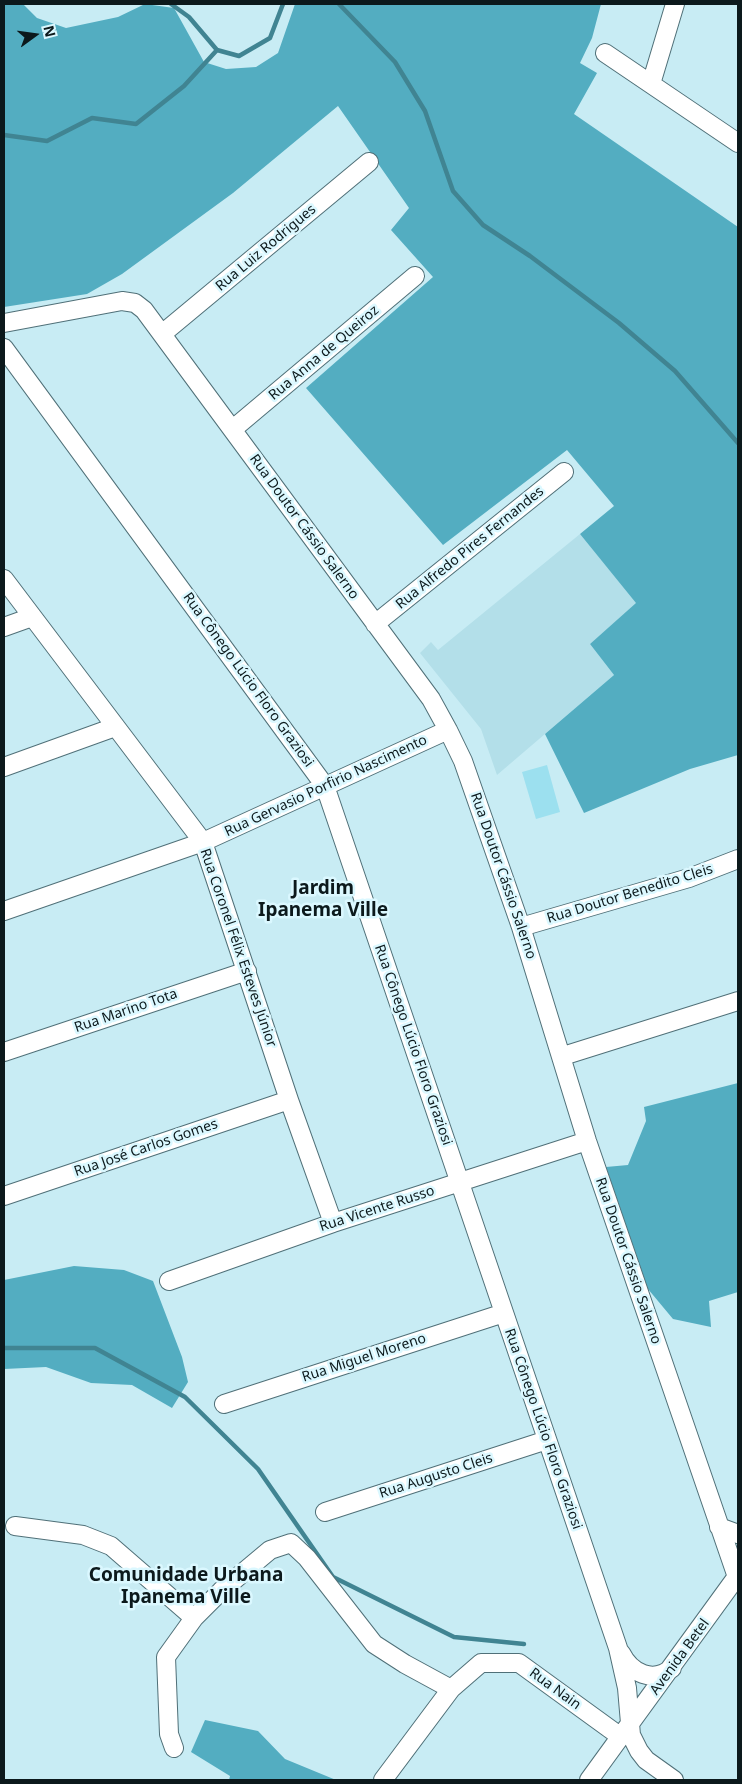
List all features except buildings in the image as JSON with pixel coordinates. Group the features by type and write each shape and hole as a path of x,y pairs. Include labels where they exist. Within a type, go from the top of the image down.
{"street":[{"path":"651,84 675,4"},
{"path":"605,53 738,143"},
{"name":"Rua Luiz Rodrigues","path":"162,334 369,162"},
{"name":"Rua Anna de Queiroz","path":"233,430 415,276"},
{"name":"Rua Doutor Cássio Salerno","path":"4,323 122,301 135,303 144,310 430,699 463,761 521,927 563,1056 587,1141 719,1527 738,1576"},
{"name":"Rua Cônego Lúcio Floro Graziosi","path":"4,348 325,786 618,1648 626,1688 625,1732"},
{"name":"Rua Alfredo Pires Fernandes","path":"375,624 564,472"},
{"name":"Rua Coronel Félix Esteves Júnior","path":"4,580 203,842 289,1100 333,1223"},
{"path":"4,627 32,617"},
{"path":"4,767 115,727"},
{"name":"Rua Gervasio Porfirio Nascimento","path":"4,911 203,842 448,730"},
{"name":"Rua Doutor Benedito Cleis","path":"521,927 689,878 738,858"},
{"name":"Rua Marino Tota","path":"4,1052 247,971"},
{"path":"563,1056 738,1001"},
{"name":"Rua José Carlos Gomes","path":"4,1196 289,1100"},
{"name":"Rua Vicente Russo","path":"169,1281 333,1223 587,1141"},
{"name":"Rua Miguel Moreno","path":"224,1404 504,1313"},
{"name":"Rua Augusto Cleis","path":"325,1512 547,1440"},
{"path":"15,1526 83,1535 110,1546 194,1618"},
{"path":"719,1527 738,1534"},
{"path":"174,1748 169,1734 166,1657 194,1618 220,1591 270,1550 291,1543 307,1558 374,1644 404,1664 451,1689 383,1780"},
{"name":"Avenida Betel","path":"589,1780 738,1576"},
{"name":"Rua Cônego Lúcio Floro Graziosi","path":"618,1648 626,1663 646,1675"},
{"name":"Rua Nain","path":"451,1689 481,1662 519,1663 625,1732"},
{"path":"646,1675 657,1676 672,1668"},
{"path":"646,1675 653,1683 640,1724 641,1739 650,1763"},
{"path":"625,1732 639,1752 650,1763 674,1780"},
{"path":"602,1762 625,1757 650,1763"}],"shaded area":[{"path":"4,4 23,4 37,18 66,28 118,17 145,4 174,8 204,62 226,69 256,67 278,53 295,4 601,4 592,38 580,63 597,73 574,114 738,227 738,755 690,769 584,813 545,734 614,675 590,644 636,603 580,534 614,506 567,450 443,545 306,388 433,277 391,230 409,208 338,106 233,193 122,274 87,294 4,307"},
{"path":"580,534 637,603 590,644 614,675 497,775 481,729 420,653 431,642 438,650"},
{"path":"547,765 560,812 536,819 522,772"},
{"path":"738,1083 738,1292 709,1301 711,1327 673,1319 648,1289 606,1167 628,1165 646,1121 644,1107"},
{"path":"74,1266 124,1270 153,1281 182,1357 188,1382 172,1408 132,1385 91,1383 46,1367 4,1369 4,1280"},
{"path":"205,1720 258,1731 285,1759 336,1780 229,1780 230,1776 191,1752"}],"waterway":[{"path":"171,4 189,17 217,50 239,56 270,38 283,4"},
{"path":"339,4 395,62 425,111 453,191 483,225 530,256 619,323 675,371 738,443"},
{"path":"4,135 47,141 92,118 136,124 184,86 217,50"},
{"path":"4,1348 95,1348 185,1397 258,1469 333,1577 454,1637 524,1644"}],"district":[{"name":"Jardim Ipanema Ville","path":"323,900"},
{"name":"Comunidade Urbana Ipanema Ville","path":"186,1587"}]}
